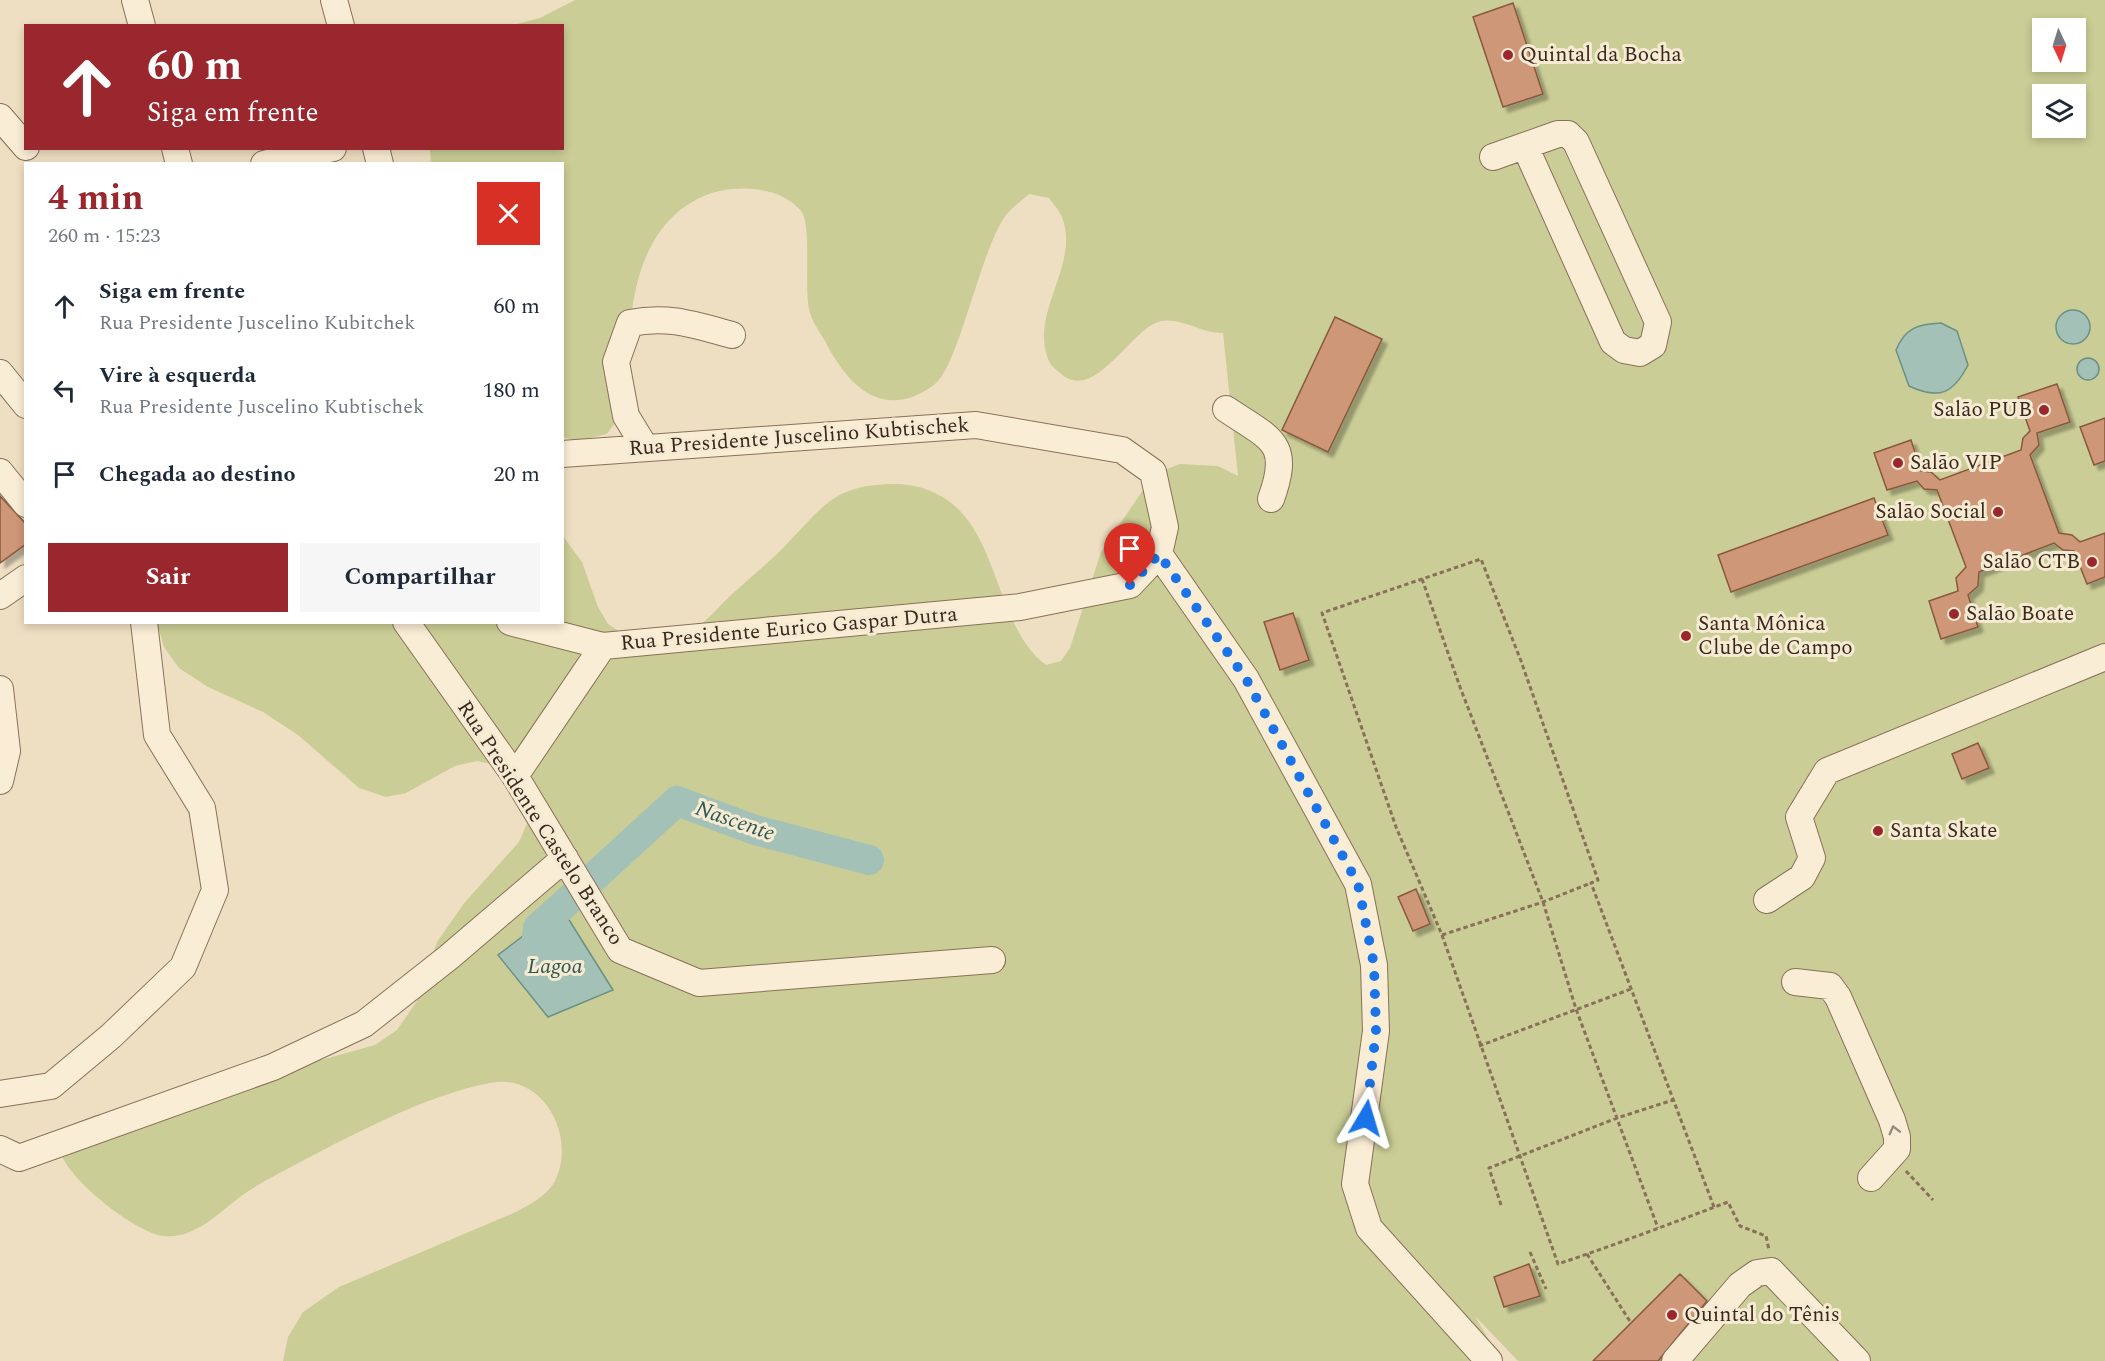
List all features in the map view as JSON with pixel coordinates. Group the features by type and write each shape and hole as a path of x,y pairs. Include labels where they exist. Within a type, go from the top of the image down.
{"street":[{"path":"135,0 141,24"},
{"path":"334,0 340,24"},
{"path":"0,117 24,146"},
{"path":"1493,157 1558,134 1568,134 1576,142 1658,322 1653,345 1640,354 1624,350 1613,342 1525,146"},
{"path":"28,150 37,162"},
{"path":"273,162 324,150"},
{"path":"645,447 626,416 616,362 630,323 664,319 732,335"},
{"path":"0,373 24,403"},
{"path":"1226,409 1274,441 1280,458 1278,478 1271,499"},
{"name":"Rua Presidente Juscelino Kubtischek","path":"564,454 976,425 1122,450 1153,472 1165,527 1159,554"},
{"path":"0,472 24,502"},
{"path":"1159,554 1246,679 1358,884 1374,965 1376,1031 1355,1184 1369,1228 1489,1361"},
{"name":"Rua Presidente Eurico Gaspar Dutra","path":"515,776 603,646 1020,607 1130,585 1159,554"},
{"path":"0,596 24,579"},
{"path":"0,1094 51,1086 111,1036 183,968 215,890 201,808 157,735 144,624"},
{"name":"Rua Presidente Castelo Branco","path":"407,624 515,776 620,950 699,983 992,960"},
{"path":"518,624 603,646"},
{"path":"1767,900 1802,877 1812,858 1799,817 1827,771 2105,657"},
{"path":"0,689 7,751 0,781"},
{"path":"0,1149 19,1158 273,1067 364,1024 449,957 565,858"},
{"path":"1795,982 1830,986 1838,997 1892,1120 1897,1137 1897,1149 1871,1178"},
{"path":"1676,1361 1740,1285 1757,1273 1771,1271 1857,1361"}],"path":[{"path":"1442,935 1544,902 1598,880 1521,661 1481,559 1322,613 1396,827 1442,935 1479,1046 1558,1264 1728,1202 1740,1226 1766,1236 1769,1250"},
{"path":"1422,579 1460,687 1544,902 1576,1009 1658,1228"},
{"path":"1591,884 1714,1207"},
{"path":"1479,1046 1630,989"},
{"path":"1501,1205 1488,1168 1617,1118 1673,1100"},
{"path":"1892,1157 1932,1200"},
{"path":"1530,1252 1546,1289"},
{"path":"1587,1254 1631,1323"}],"green space":[{"path":"575,0 2105,0 2105,1361 1518,1361 1475,1316 1501,1361 283,1361 288,1337 303,1312 339,1287 516,1212 548,1191 555,1181 561,1163 562,1145 551,1111 540,1097 526,1087 509,1082 490,1083 439,1097 387,1118 264,1181 199,1228 176,1236 151,1233 106,1205 68,1167 61,1154 60,1138 73,1124 95,1115 210,1099 307,1064 375,1045 397,1030 417,1001 437,942 465,902 519,842 528,821 501,766 477,761 455,766 406,793 386,797 359,788 298,735 263,712 208,687 179,668 164,647 157,624 564,624 564,537 582,562 598,607 608,624 628,637 682,631 696,627 705,621 831,501 857,488 896,484 931,491 947,500 961,512 974,529 984,548 1019,633 1031,651 1046,665 1061,661 1070,648 1101,552 1145,487 1167,469 1180,464 1218,466 1238,476 1223,333 1215,333 1177,321 1161,321 1149,327 1112,362 1086,379 1073,380 1050,364 1044,338 1046,321 1065,252 1066,235 1062,217 1049,198 1029,194 1008,212 996,232 961,333 943,374 934,385 916,396 899,400 883,399 869,394 856,384 834,357 813,321 808,299 806,229 801,211 781,196 755,189 728,190 704,196 687,205 672,217 650,248 643,265 633,303 628,387 621,415 607,434 577,441 564,437 564,162 431,162 430,150 564,150 564,24 517,24 540,18"}],"water":[{"path":"2073,310 2085,315 2090,327 2085,339 2073,344 2061,339 2056,327 2061,315"},
{"path":"1941,323 1957,331 1968,365 1951,388 1944,392 1929,393 1909,386 1896,350 1908,332 1913,329"},
{"path":"2088,358 2096,361 2099,369 2096,377 2088,380 2080,377 2077,369 2080,361"},
{"name":"Lagoa","path":"561,907 613,990 548,1017 498,955"}],"building":[{"name":"Quintal da Bocha","path":"1513,3 1543,94 1503,107 1473,17"},
{"path":"1335,317 1382,339 1328,452 1282,430"},
{"path":"2057,384 2070,422 2037,433 2039,445 2030,455 2059,533 2072,535 2080,542 2105,533 2105,577 2087,584 2074,551 2063,550 2054,543 1979,572 1978,586 1968,595 1978,627 1941,639 1929,601 1958,591 1956,578 1966,567 1937,490 1924,489 1917,481 1887,490 1874,453 1911,440 1921,471 1931,472 1940,480 2021,450 2023,438 2030,431 2018,397"},
{"path":"2105,418 2105,461 2094,465 2080,427"},
{"path":"0,496 24,522 24,545 0,563"},
{"path":"1874,498 1888,535 1731,592 1718,555"},
{"path":"1293,613 1309,660 1280,670 1264,622"},
{"path":"1978,743 1989,768 1962,779 1952,754"},
{"path":"1416,889 1430,924 1413,931 1398,897"},
{"path":"1529,1264 1540,1296 1504,1307 1494,1277"},
{"name":"Quintal do Tênis","path":"1680,1274 1707,1301 1658,1361 1593,1361"}],"waterway":[{"name":"Nascente","path":"593,878 677,801 755,830 869,860"},
{"name":"Nascente","path":"537,936 538,928 572,897"}],"place":[{"name":"Quintal da Bocha","path":"1508,55"},
{"name":"Salão PUB","path":"2044,410"},
{"name":"Salão VIP","path":"1898,463"},
{"name":"Salão Social","path":"1998,512"},
{"name":"Salão CTB","path":"2092,562"},
{"name":"Salão Boate","path":"1954,614"},
{"name":"Santa Mônica Clube de Campo","path":"1686,636"},
{"name":"Santa Skate","path":"1878,831"},
{"name":"Quintal do Tênis","path":"1672,1315"}],"route":[{"path":"1130,585 1159,554 1246,679 1358,884 1374,965 1376,1031 1366,1118"}]}
